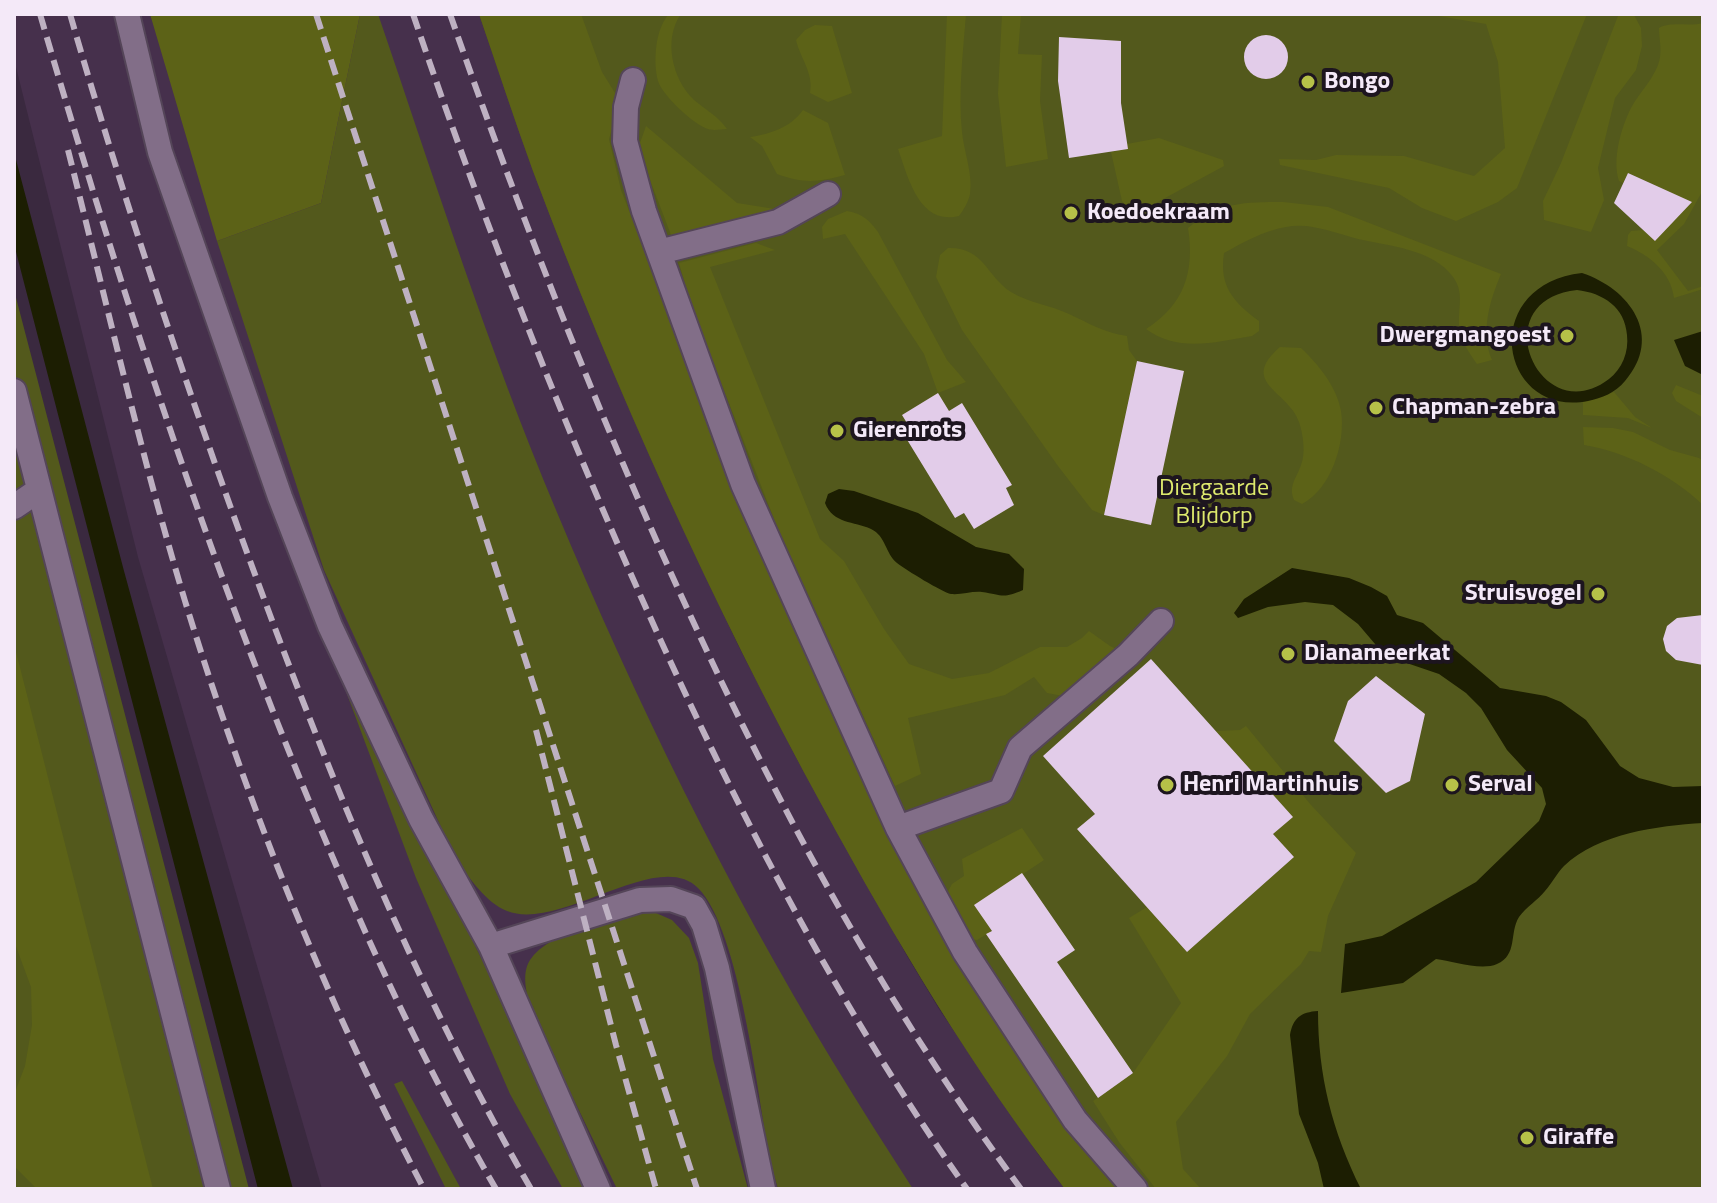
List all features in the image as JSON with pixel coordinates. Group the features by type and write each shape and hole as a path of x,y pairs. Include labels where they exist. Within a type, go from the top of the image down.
{"lane":[{"path":"127,14 160,152 280,497 330,626 421,819 491,946 598,1189"},
{"path":"633,80 626,107 625,141 644,211 743,484 898,828 965,952 1075,1120 1135,1189"},
{"path":"659,252 778,222 828,194"},
{"path":"14,391 218,1189"},
{"path":"14,507 39,490"},
{"path":"898,828 1001,791 1020,748 1128,655 1161,621"},
{"path":"491,946 640,900 671,899 694,907 704,925 717,968 763,1189"}],"shaded area":[{"path":"14,14 479,14 533,170 612,367 738,645 798,761 907,956 939,1009 1065,1189 322,1189 138,557 14,59"},
{"path":"14,152 124,571 293,1189 258,1189 14,244"},
{"path":"1582,273 1614,290 1636,316 1641,331 1641,347 1636,364 1613,392 1588,401 1558,401 1535,390 1519,371 1512,348 1514,323 1526,300 1548,283","holes":["1577,290 1596,294 1611,303 1622,317 1627,335 1626,354 1618,370 1609,379 1584,391 1562,389 1544,377 1532,358 1527,337 1532,316 1548,299"]},
{"path":"1703,331 1703,375 1685,366 1674,340"},
{"path":"839,489 854,491 918,513 976,547 1009,554 1024,569 1023,590 1007,595 978,592 951,594 932,585 897,563 876,532 833,515 825,503 828,494"},
{"path":"1292,568 1349,578 1387,596 1397,615 1423,623 1500,688 1546,696 1561,702 1586,720 1620,766 1639,778 1673,787 1703,786 1703,823 1629,833 1578,855 1564,866 1519,917 1511,949 1497,964 1475,966 1436,959 1403,983 1341,993 1345,944 1382,936 1476,882 1539,821 1546,804 1542,788 1507,750 1481,708 1466,693 1439,674 1381,651 1358,624 1333,605 1305,602 1268,607 1238,618 1234,613 1244,599"},
{"path":"1318,1011 1321,1058 1329,1102 1342,1146 1361,1189 1324,1189 1318,1163 1299,1114 1290,1035 1299,1017"}],"green space":[{"path":"150,14 360,14 321,203 217,241"},
{"path":"360,14 378,14 463,264 531,449 650,722 756,929 833,1062 913,1189 778,1189 770,1161 736,976 713,909 698,888 680,878 659,877 554,910 529,914 507,911 492,902 456,860 324,570 217,241 321,203"},
{"name":"Diergaarde Blijdorp","path":"479,14 1703,14 1703,1189 1065,1189 967,1051 908,956 824,809 743,654 667,495 597,334 533,171"},
{"path":"479,14 581,14 602,72 620,101 609,139 621,190 729,468 843,740 931,918 977,989 1122,1189 1065,1189 999,1098 937,1004 824,809 704,575 632,415 564,253"},
{"path":"669,14 681,14 675,24 671,47 680,81 694,100 727,129 712,130 695,122 679,109 661,87 656,73 656,46"},
{"path":"947,14 966,14 961,117 971,186 968,200 959,216 945,217 934,214 917,197 898,149 942,136"},
{"path":"1002,14 1021,14 1018,54 1042,55 1040,101 1048,159 1006,167 998,94"},
{"path":"1426,14 1587,14 1517,188 1498,202 1456,221 1422,208 1389,188 1280,165 1279,159 1316,160 1336,155 1404,156 1474,176 1505,148 1498,62 1486,24"},
{"path":"1621,14 1634,15 1641,28 1642,46 1636,70 1615,98 1598,168 1604,200 1591,232 1544,220 1543,201"},
{"path":"1703,23 1703,190 1684,224 1657,250 1688,291 1703,286 1703,289 1674,298 1664,272 1643,254 1627,246 1631,231 1643,230 1655,185 1628,173 1623,183 1619,181 1617,154 1631,108 1658,65 1661,51 1659,28"},
{"path":"815,25 832,26 852,93 828,102 810,93 808,72 796,40"},
{"path":"803,110 828,123 845,175 811,181 777,174 762,146 750,137 780,129"},
{"path":"646,126 737,203 775,209 671,235 640,143"},
{"path":"1159,138 1223,160 1224,166 1132,216 1122,201 1111,152 1127,149 1127,144"},
{"path":"1256,202 1328,207 1501,274 1490,305 1487,327 1492,360 1477,364 1464,344 1459,324 1457,283 1434,260 1410,250 1304,226 1269,231 1224,253 1224,275 1230,292 1259,321 1259,331 1252,336 1198,344 1171,341 1146,329 1170,309 1184,286 1190,259 1188,228 1222,208"},
{"path":"847,211 865,218 878,232 947,360 966,382 938,393 924,354 845,234 823,239 822,227 828,219"},
{"path":"756,243 775,250 710,267 820,539 844,561 884,629 909,664 952,679 989,673 1040,647 1067,647 1089,631 1118,650 1063,696 1047,693 1034,677 1005,695 908,718 921,774 895,786 776,524 692,308 679,263"},
{"path":"948,248 970,252 1018,296 1127,336 1129,350 1137,361 1104,515 1092,510 1058,466 962,330 936,277 940,255"},
{"path":"14,290 249,1189 14,1189"},
{"path":"1280,347 1301,348 1307,354 1331,385 1341,411 1341,437 1334,464 1321,488 1302,504 1294,500 1292,490 1303,455 1299,422 1294,411 1265,378 1268,359"},
{"path":"1676,385 1703,396 1703,418 1676,401 1672,393"},
{"path":"1614,392 1635,417 1652,428 1628,418 1583,415 1583,402"},
{"path":"1583,427 1633,432 1670,450 1699,458 1703,461 1703,505 1648,466 1584,445"},
{"path":"315,609 591,1189 563,1189 510,1094 416,878"},
{"path":"14,644 153,1189 37,1189 14,1166 14,1095 25,1066 32,1025 31,987 14,941"},
{"path":"1246,726 1311,805 1356,853 1328,916 1321,952 1309,951 1301,964 1250,1014 1227,1056 1176,1122 1183,1169 1201,1189 1156,1189 1119,1142 1093,1101 1133,1073 1181,1003 1129,918 1147,907 1187,952 1294,857 1273,834 1292,816 1216,731 1240,730"},
{"path":"1022,828 1044,860 975,906 992,931 977,940 971,939 946,895 952,884 964,876 962,859"},
{"path":"649,910 672,920 689,938 698,963 713,1059 748,1189 617,1189 530,1009 526,971 539,950 584,926"},
{"path":"402,1081 461,1189 446,1189 394,1084"}],"building":[{"path":"1266,35 1282,41 1288,57 1282,73 1266,79 1250,73 1244,57 1250,41"},
{"path":"1059,37 1121,41 1121,103 1128,149 1069,158 1058,81"},
{"path":"1628,173 1692,202 1655,241 1614,203"},
{"path":"1137,361 1184,371 1151,525 1104,515"},
{"path":"938,393 949,411 962,403 1012,485 1006,488 1014,505 974,529 964,513 955,518 906,438 913,433 902,415"},
{"path":"1703,615 1703,665 1676,660 1666,651 1663,639 1667,626 1677,618"},
{"name":"Henri Martinhuis","path":"1151,659 1293,817 1273,834 1294,857 1187,952 1077,829 1095,814 1043,756"},
{"path":"1376,676 1425,714 1410,781 1386,793 1334,741 1348,701"},
{"path":"1022,873 1075,950 1057,962 1133,1073 1098,1098 986,934 992,931 974,905"}],"railway":[{"path":"40,14 151,372 212,549 278,724 378,961 496,1189"},
{"path":"70,14 180,362 313,728 414,962 490,1115 531,1189"},
{"path":"316,14 697,1189"},
{"path":"413,14 487,222 540,359 626,563 700,725 824,963 869,1040 967,1189"},
{"path":"450,14 495,141 593,393 727,693 815,864 862,947 912,1030 1021,1189"},
{"path":"68,150 138,432 209,677 291,901 354,1047 424,1189"},
{"path":"536,730 656,1189"}],"place":[{"name":"Bongo","path":"1308,82"},
{"name":"Koedoekraam","path":"1071,213"},
{"name":"Dwergmangoest","path":"1567,336"},
{"name":"Chapman-zebra","path":"1376,408"},
{"name":"Gierenrots","path":"837,431"},
{"name":"Struisvogel","path":"1598,594"},
{"name":"Dianameerkat","path":"1288,654"},
{"name":"Henri Martinhuis","path":"1167,785"},
{"name":"Serval","path":"1452,785"},
{"name":"Giraffe","path":"1527,1138"}]}
